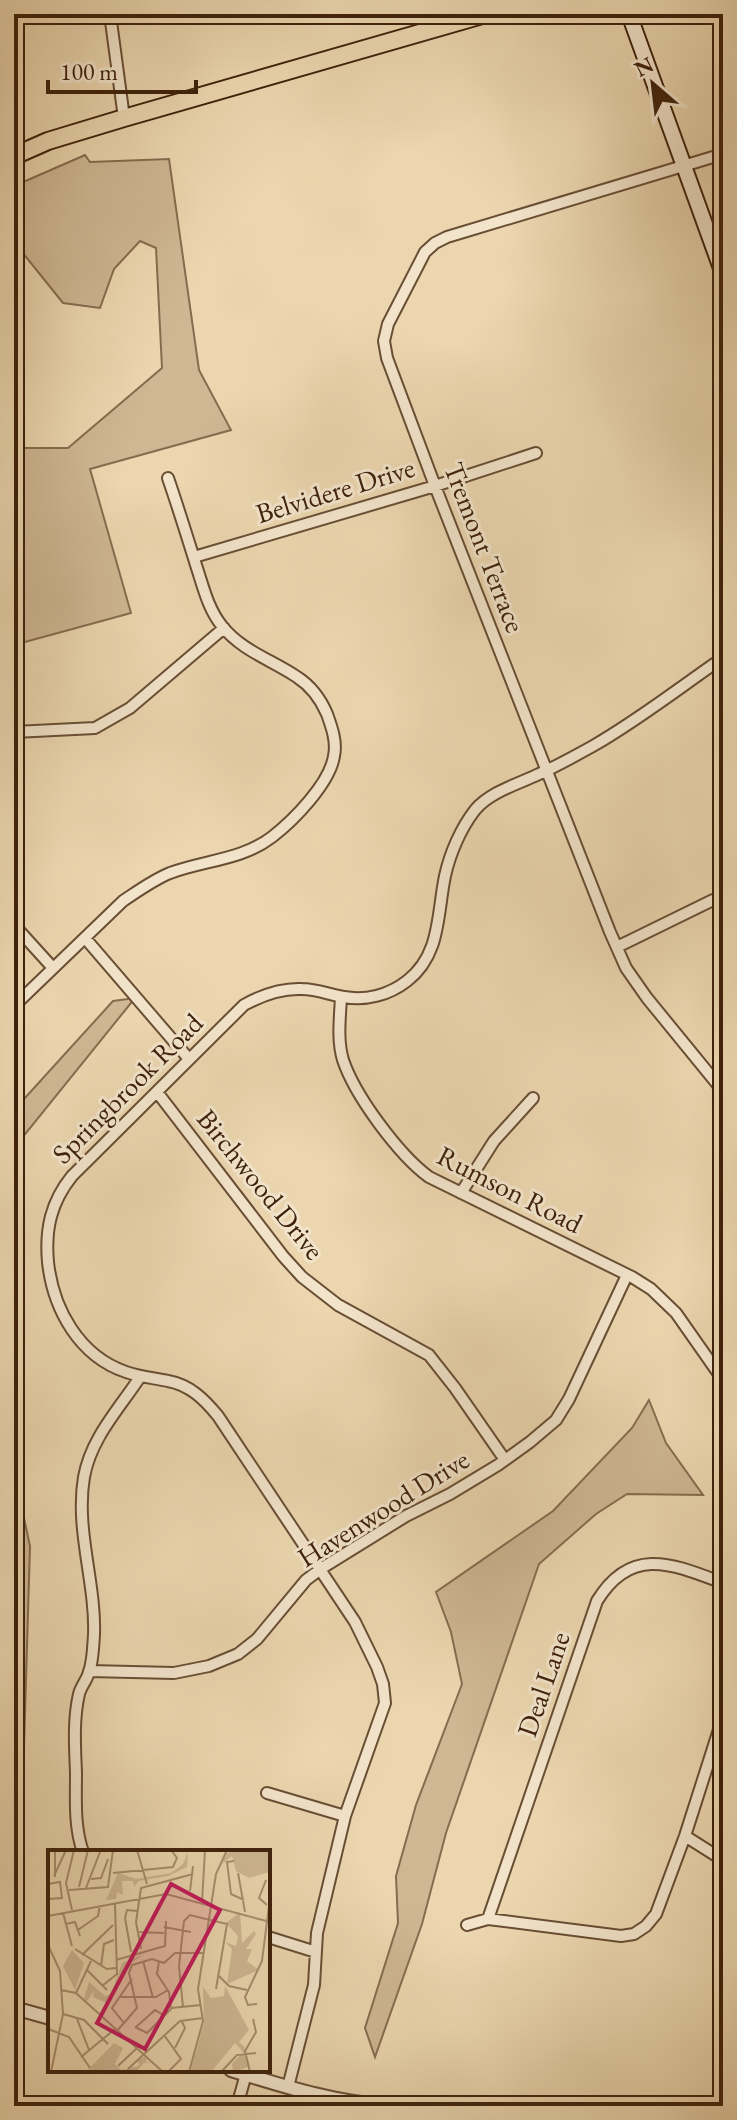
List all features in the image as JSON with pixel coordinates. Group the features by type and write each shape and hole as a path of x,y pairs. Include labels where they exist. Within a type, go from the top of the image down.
{"main road":[{"path":"629,14 723,274"},
{"path":"14,156 48,141 124,118 480,15"}],"street":[{"path":"110,14 124,118"},
{"name":"Tremont Terrace","path":"723,154 435,243 425,252 388,324 384,341 387,358 435,486 626,968 723,1091"},
{"name":"Belvidere Drive","path":"194,557 536,453"},
{"path":"14,1006 123,901 143,887 168,874 233,857 272,837 303,807 326,778 334,759 332,728 324,706 312,689 237,642 210,606 168,478"},
{"path":"14,732 95,728 130,708 224,628"},
{"name":"Springbrook Road","path":"288,2087 314,1985 317,1933 345,1816 385,1703 383,1684 355,1622 205,1400 185,1386 140,1377 101,1360 65,1322 56,1302 46,1244 53,1205 61,1189 236,1011 262,996 281,990 301,989 358,999 383,994 406,982 428,957 435,941 445,874 464,827 485,800 636,720 723,660"},
{"path":"617,947 713,900"},
{"path":"14,925 53,968"},
{"path":"85,938 189,1059"},
{"name":"Rumson Road","path":"341,997 339,1041 343,1060 368,1106 405,1156 419,1169 461,1193 651,1289 676,1313 723,1380"},
{"name":"Birchwood Drive","path":"157,1092 302,1277 338,1305 429,1355 505,1460"},
{"path":"461,1193 494,1141 533,1098"},
{"name":"Havenwood Drive","path":"89,1671 174,1673 209,1666 238,1654 257,1639 306,1580 374,1534 450,1494 505,1460 556,1420 569,1399 627,1275"},
{"path":"82,1850 76,1824 75,1722 80,1691 89,1671 94,1637 93,1600 82,1518 84,1478 99,1435 140,1377"},
{"name":"Deal Lane","path":"488,1919 597,1601 605,1587 623,1573 649,1564 670,1564 723,1583"},
{"path":"467,1925 488,1919 621,1936 634,1934 646,1926 656,1914 685,1836 723,1717"},
{"path":"267,1793 345,1816"},
{"path":"685,1836 723,1860"},
{"path":"270,1938 316,1952"},
{"path":"14,2008 48,2017"},
{"path":"238,2072 348,2102 390,2106"},
{"path":"237,2106 246,2074"},
{"path":"465,2106 539,2106"}],"shaded area":[{"path":"85,155 90,162 169,159 199,370 231,430 90,469 131,613 14,645 14,557 22,552 14,540 14,448 68,448 162,368 156,248 140,241 114,269 100,308 63,303 14,242 14,186"},
{"path":"135,998 14,1148 14,1110 113,1001"},
{"path":"649,1400 666,1443 703,1495 627,1494 596,1514 539,1564 446,1833 422,1924 375,2057 365,2028 398,1923 396,1876 416,1805 462,1684 451,1632 436,1592 553,1511 632,1428"},
{"path":"14,1472 30,1546 22,1814 14,1815"}]}
